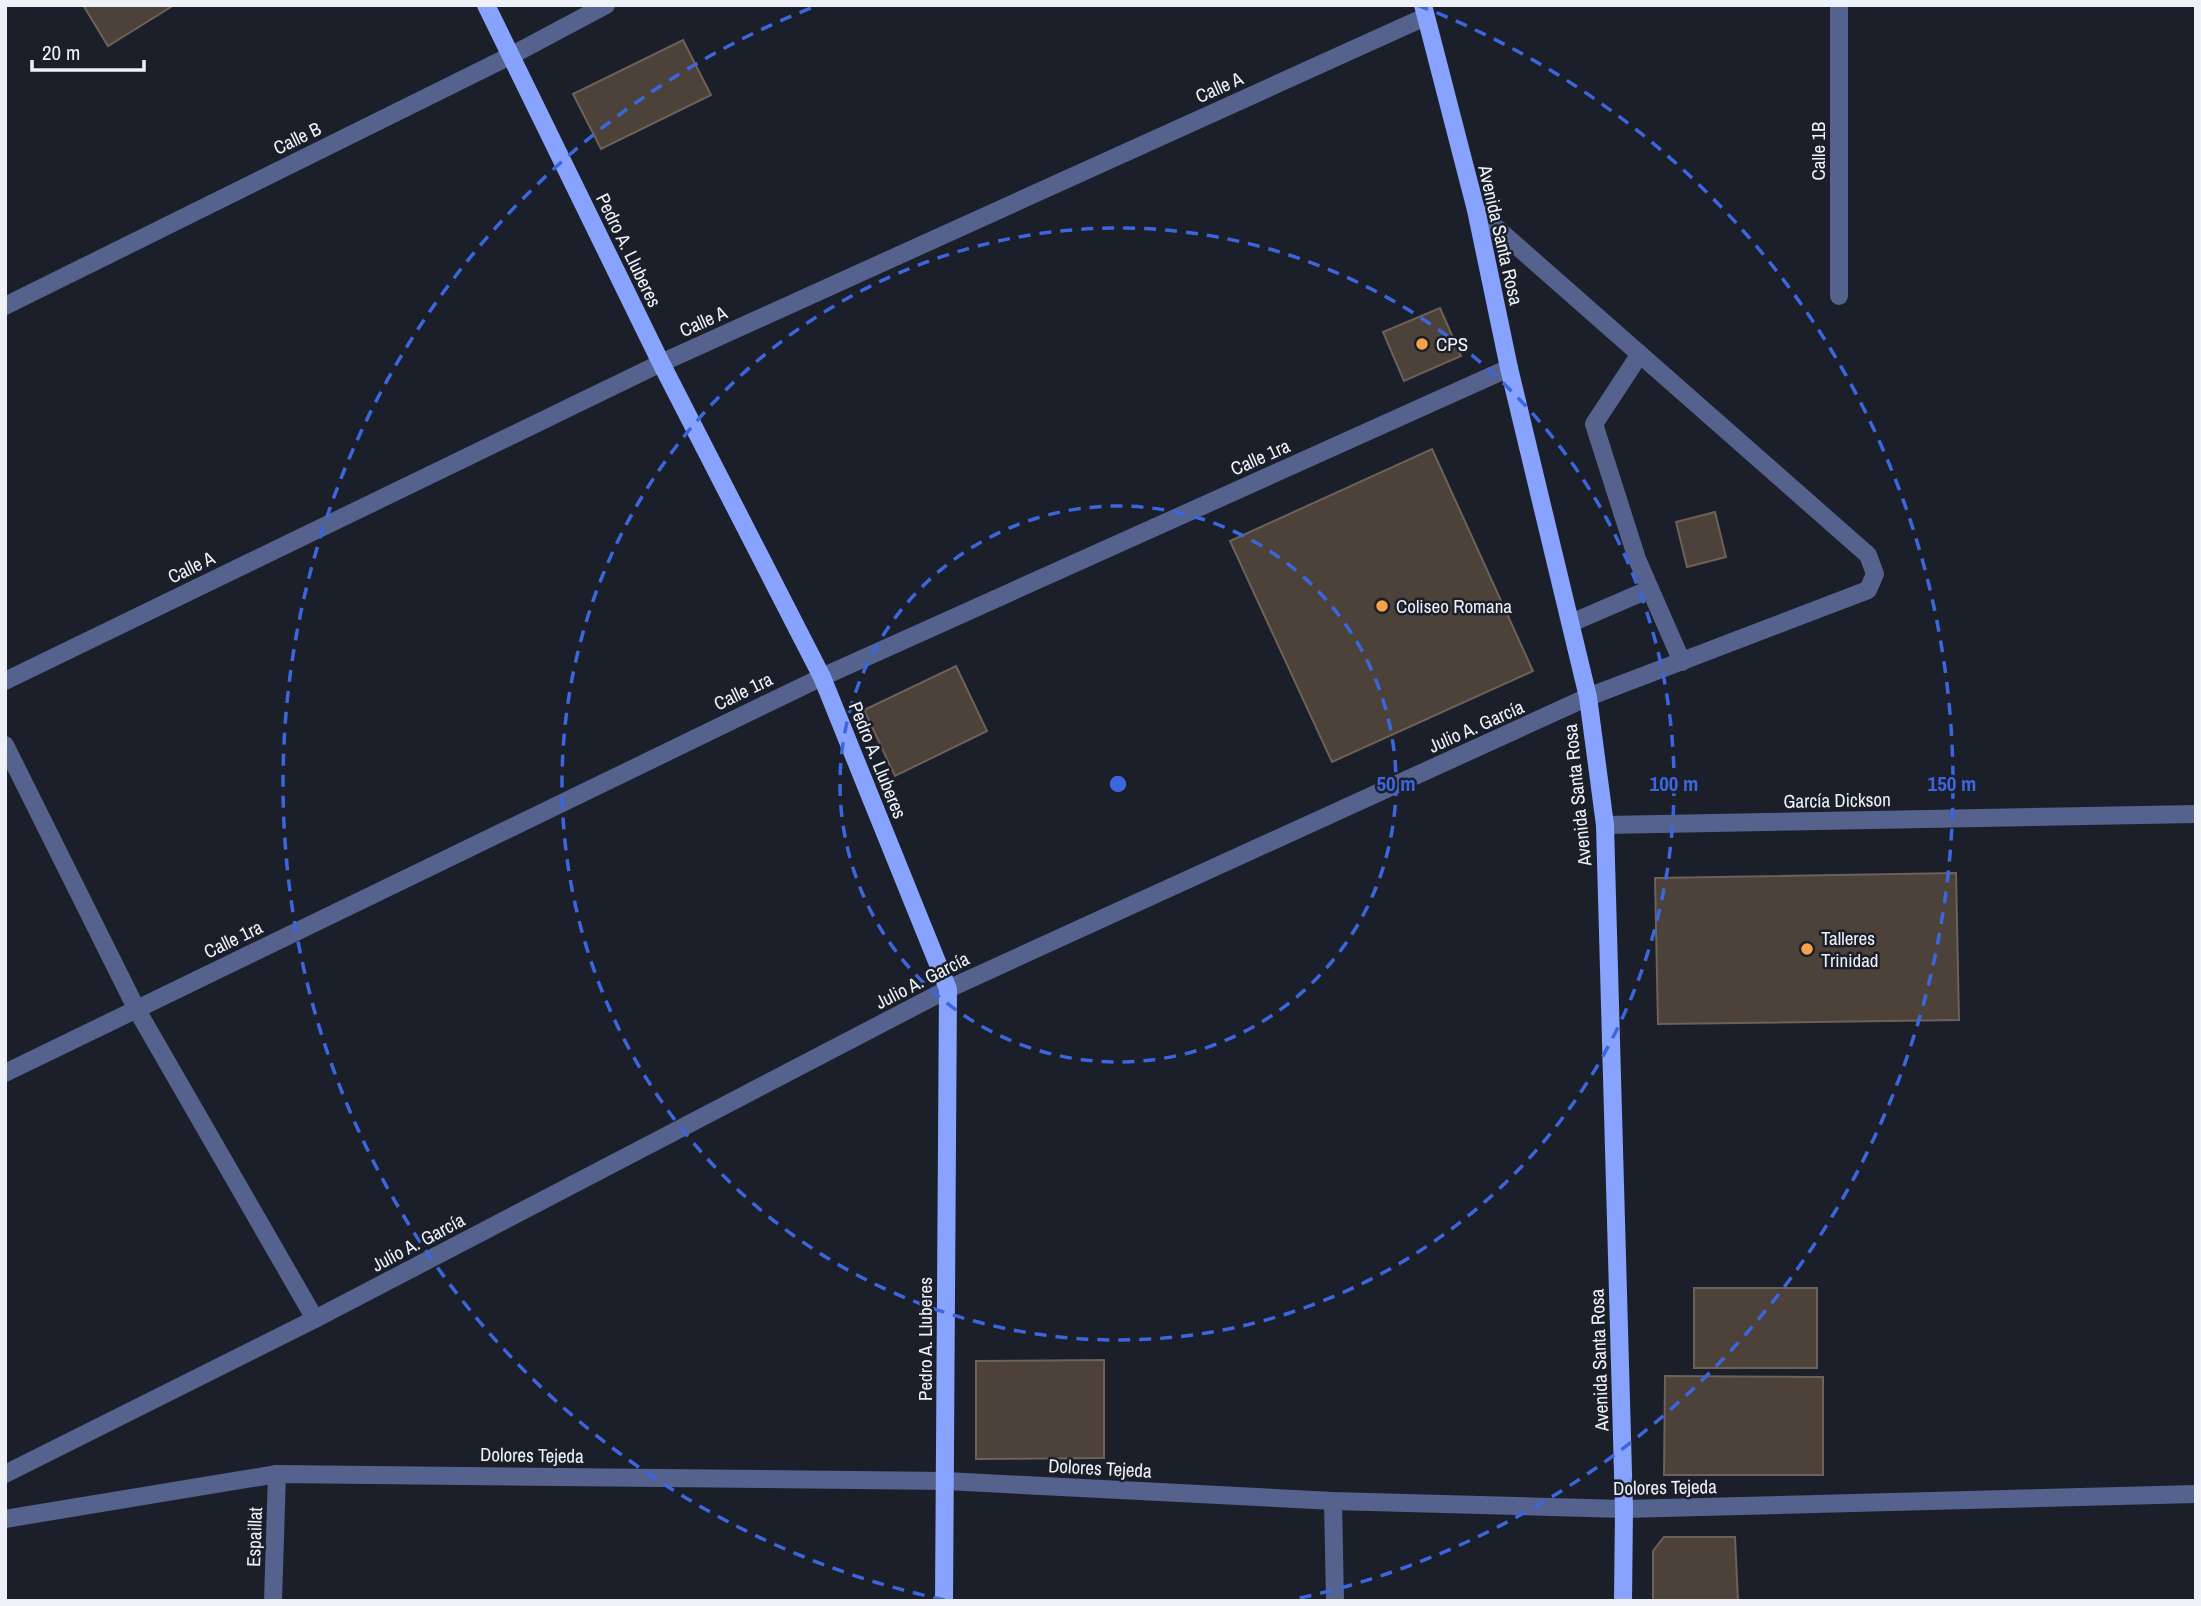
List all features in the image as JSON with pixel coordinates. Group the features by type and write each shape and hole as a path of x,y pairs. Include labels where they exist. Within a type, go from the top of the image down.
{"main road":[{"name":"Pedro A. Lluberes","path":"486,5 661,363 822,677 948,989 944,1601"},
{"name":"Avenida Santa Rosa","path":"1424,11 1476,210 1509,368 1588,698 1605,825 1624,1509 1623,1601"}],"street":[{"name":"Calle B","path":"5,306 512,55 606,5"},
{"name":"Calle 1B","path":"1839,5 1839,296"},
{"name":"Calle A","path":"5,681 661,363 1424,11"},
{"path":"1476,210 1640,354 1594,424 1637,559 1682,662"},
{"name":"Julio A. García","path":"5,1474 316,1319 948,989 1588,698 1868,590 1875,574 1868,555 1640,354"},
{"name":"Calle 1ra","path":"5,1073 822,677 1509,368"},
{"path":"1571,623 1650,589"},
{"path":"5,745 137,1010 316,1319"},
{"name":"García Dickson","path":"1605,825 2196,814"},
{"name":"Dolores Tejeda","path":"5,1519 277,1474 946,1481 1334,1501 1624,1509 2196,1494"},
{"name":"Espaillat","path":"273,1601 277,1474"},
{"path":"1334,1501 1335,1601"}],"building":[{"path":"83,5 170,5 171,7 108,46"},
{"path":"683,40 711,95 601,149 573,94"},
{"name":"CPS","path":"1440,308 1461,356 1404,381 1383,332"},
{"name":"Coliseo Romana","path":"1432,449 1533,671 1332,762 1230,541"},
{"path":"1715,512 1726,557 1687,567 1676,522"},
{"path":"956,666 987,731 895,776 864,710"},
{"name":"Talleres Trinidad","path":"1956,873 1959,1020 1658,1024 1655,878"},
{"path":"1694,1288 1817,1288 1817,1368 1694,1368"},
{"path":"1104,1360 1104,1458 976,1459 976,1361"},
{"path":"1665,1376 1823,1377 1823,1475 1664,1475"},
{"path":"1664,1537 1735,1537 1738,1601 1653,1601 1653,1551"}],"place":[{"name":"CPS","path":"1422,344"},
{"name":"Coliseo Romana","path":"1382,606"},
{"name":"Talleres Trinidad","path":"1807,949"}]}
